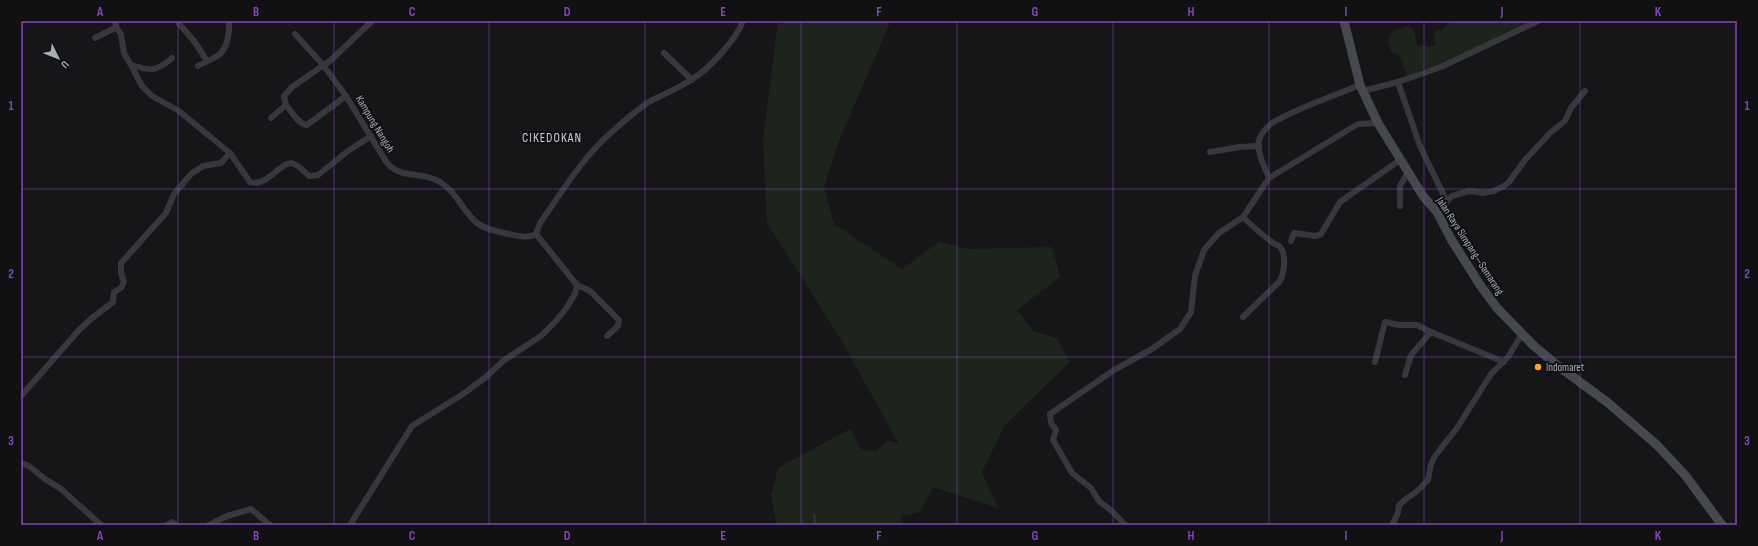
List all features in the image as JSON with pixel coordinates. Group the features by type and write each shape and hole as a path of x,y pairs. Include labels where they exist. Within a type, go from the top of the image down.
{"main road":[{"name":"Jalan Raya Simpang—Samarang","path":"1344,21 1361,88 1378,123 1423,196 1437,212 1451,239 1480,285 1497,308 1522,334 1558,366 1607,402 1658,445 1685,475 1722,525"}],"street":[{"path":"179,21 179,24 194,41 207,61"},
{"path":"198,66 220,54 223,50 229,27 229,21"},
{"path":"346,96 304,125 286,105 284,96 287,92 331,60 372,21"},
{"path":"607,336 618,326 619,320 590,291 577,285 536,234 540,223 596,148 613,131 646,104 692,80 720,53 736,33 742,21"},
{"path":"1269,178 1259,146 1261,135 1272,123 1361,88 1398,82 1460,59 1538,21"},
{"path":"95,38 116,24 121,34 124,53 142,86 152,96 179,111 230,153 250,182 259,183 290,163 294,164 309,176 318,175 348,151 371,136"},
{"name":"Kampung Nangoh","path":"295,34 323,65 346,96 392,169 402,173 422,176 439,181 463,204 478,224 488,229 522,237 536,234"},
{"path":"664,53 692,80"},
{"path":"131,65 143,69 156,69 172,58"},
{"path":"1398,82 1420,146 1446,202"},
{"path":"1437,212 1449,198 1457,194 1472,191 1483,193 1494,192 1509,182 1525,160 1550,133 1565,121 1571,108 1585,91"},
{"path":"271,118 286,105"},
{"path":"1125,525 1100,501 1090,488 1072,473 1053,440 1056,430 1051,423 1050,414 1101,378 1164,341 1180,329 1191,312 1195,276 1204,250 1219,233 1243,217 1269,178 1358,124 1378,123"},
{"path":"1210,152 1240,147 1259,146"},
{"path":"21,396 79,330 113,302 114,292 121,288 124,282 121,273 121,263 166,213 170,200 182,184 196,170 204,166 221,163 230,153"},
{"path":"1291,241 1294,233 1316,236 1322,234 1340,202 1400,160"},
{"path":"1400,206 1400,186 1408,172"},
{"path":"1243,217 1263,236 1281,247 1284,266 1283,275 1280,281 1243,317"},
{"path":"350,525 412,426 463,394 486,377 503,361 541,336 567,308 575,294 577,285"},
{"path":"1375,362 1385,322 1399,325 1417,325 1504,362"},
{"path":"1405,375 1411,355 1431,332"},
{"path":"1392,525 1398,513 1399,505 1406,498 1416,492 1428,480 1434,458 1457,428 1490,374 1504,362 1522,334"},
{"path":"21,463 29,466 45,480 61,489 101,525"},
{"path":"209,525 227,516 251,509 270,525"},
{"path":"167,525 172,522 176,525"}],"shaded area":[{"path":"778,21 891,21 840,138 824,187 834,224 902,269 939,242 969,249 1052,247 1060,277 1017,310 1033,331 1056,338 1070,362 1005,425 982,472 998,508 933,487 920,512 901,516 901,525 777,525 771,496 778,468 850,429 861,449 875,452 888,440 899,444 840,338 767,223 763,140"},
{"path":"1452,21 1532,21 1438,66 1423,69 1407,76 1400,57 1391,51 1388,40 1392,32 1406,26 1414,30 1417,45 1431,46 1436,44 1433,36 1436,30 1441,30"}],"waterway":[{"path":"814,515 816,525"}],"place":[{"name":"Indomaret","path":"1538,367"}],"district":[{"name":"CIKEDOKAN","path":"552,138"}]}
